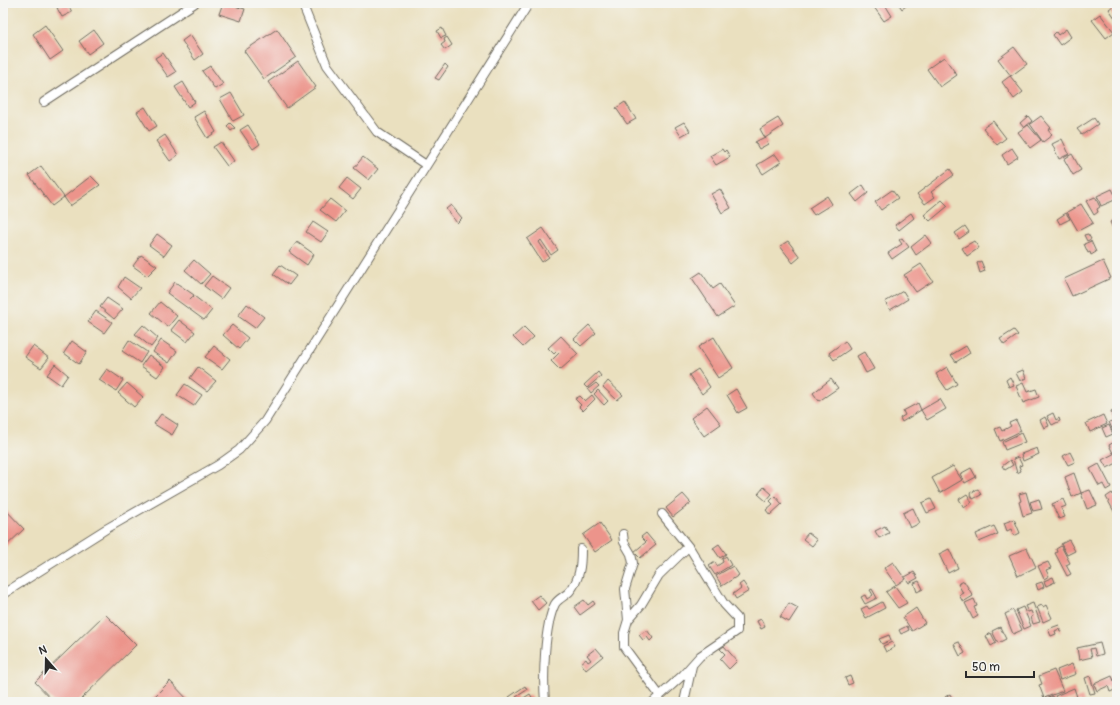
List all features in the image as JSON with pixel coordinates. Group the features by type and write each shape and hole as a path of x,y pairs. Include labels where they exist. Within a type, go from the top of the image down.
{"street":[{"path":"44,102 195,3"},
{"path":"302,3 327,65 377,132 426,165"},
{"path":"3,594 106,529 218,465 239,450 251,438 265,421 529,3"},
{"path":"653,702 692,666 700,656 738,631 737,618 724,604 706,571 662,514"},
{"path":"623,534 624,542 631,554 633,563 625,588 628,620 624,633 624,647 660,696"},
{"path":"628,620 641,605 659,575 688,547"},
{"path":"545,702 544,669 551,616 556,603 568,593 577,581 580,568 581,549"},
{"path":"684,702 692,666"}],"building":[{"path":"67,3 72,12 62,17 57,8"},
{"path":"223,3 245,9 241,21 219,14"},
{"path":"871,3 884,3 892,16 884,21"},
{"path":"898,3 910,3 902,9"},
{"path":"1117,3 1117,21 1109,9"},
{"path":"1100,14 1114,32 1106,38 1092,20"},
{"path":"45,25 63,51 50,60 33,34"},
{"path":"442,28 446,36 441,38 437,31"},
{"path":"277,29 296,57 264,79 244,51"},
{"path":"1066,29 1071,37 1060,45 1053,35 1056,32 1058,35"},
{"path":"94,30 103,43 88,54 79,41"},
{"path":"190,35 203,54 195,60 182,41"},
{"path":"447,37 452,45 445,50 441,45 445,42 444,39"},
{"path":"1014,47 1027,64 1011,76 998,59"},
{"path":"163,53 176,72 168,77 155,58"},
{"path":"944,57 957,75 940,87 927,69"},
{"path":"298,61 316,87 287,108 268,82"},
{"path":"445,64 448,67 439,80 435,78"},
{"path":"210,66 223,84 215,89 202,71"},
{"path":"1010,76 1023,92 1014,99 1002,82"},
{"path":"183,82 195,102 188,107 175,87"},
{"path":"231,93 244,115 233,121 220,99"},
{"path":"625,102 636,119 627,124 616,108"},
{"path":"145,107 157,126 149,131 137,112"},
{"path":"204,111 216,132 207,138 194,117"},
{"path":"1028,116 1032,121 1024,128 1020,123"},
{"path":"1041,116 1051,128 1048,130 1052,135 1043,142 1030,124"},
{"path":"778,118 783,126 765,138 760,129"},
{"path":"1094,118 1098,124 1082,135 1077,129"},
{"path":"993,121 1006,138 997,145 983,128"},
{"path":"684,122 690,131 681,136 675,127"},
{"path":"230,123 235,128 231,131 227,126"},
{"path":"248,125 260,144 253,149 240,130"},
{"path":"1028,125 1041,140 1030,148 1018,132"},
{"path":"165,135 178,155 170,161 156,141"},
{"path":"765,137 768,144 759,149 755,142"},
{"path":"1062,139 1069,154 1059,159 1052,144"},
{"path":"221,142 234,161 227,166 213,147"},
{"path":"1012,148 1018,157 1007,164 1002,155"},
{"path":"722,149 724,152 726,150 730,157 716,165 710,156"},
{"path":"775,154 781,162 763,174 757,165"},
{"path":"1072,154 1081,170 1073,175 1064,159"},
{"path":"363,157 378,169 369,180 354,168"},
{"path":"41,166 64,197 52,206 29,175"},
{"path":"950,169 954,175 931,192 935,197 925,204 917,194"},
{"path":"91,176 100,185 70,206 64,197"},
{"path":"347,178 361,189 353,199 339,188"},
{"path":"863,185 868,193 857,202 851,194"},
{"path":"720,189 731,208 722,213 711,194"},
{"path":"1112,189 1117,199 1101,206 1097,196"},
{"path":"892,190 898,198 881,210 875,202"},
{"path":"827,196 832,204 814,215 809,208"},
{"path":"1095,197 1100,207 1097,209 1098,212 1094,215 1086,201"},
{"path":"330,199 345,211 336,222 320,210"},
{"path":"942,200 948,206 930,221 924,215"},
{"path":"1081,204 1093,223 1078,231 1067,212"},
{"path":"451,205 462,218 457,223 446,209"},
{"path":"911,213 914,218 899,230 895,225"},
{"path":"1066,213 1070,219 1060,224 1057,219"},
{"path":"1117,219 1117,237 1110,222"},
{"path":"313,222 328,232 321,242 306,232"},
{"path":"965,226 969,232 959,239 955,233"},
{"path":"543,228 558,250 551,255 541,240 539,242 549,257 542,262 527,239"},
{"path":"157,234 172,245 164,256 149,245"},
{"path":"1088,234 1091,239 1087,241 1084,235"},
{"path":"926,235 932,243 916,255 911,247"},
{"path":"902,238 909,247 892,259 888,253 902,244 899,240"},
{"path":"788,241 800,257 793,263 780,246"},
{"path":"974,241 979,248 967,256 962,248"},
{"path":"1091,241 1096,252 1091,255 1090,252 1088,253 1084,244"},
{"path":"297,242 314,254 307,265 289,252"},
{"path":"141,255 157,266 147,276 133,266"},
{"path":"194,260 210,274 201,284 185,270"},
{"path":"981,261 985,271 980,273 977,263"},
{"path":"1103,261 1111,278 1072,296 1064,279"},
{"path":"921,264 933,281 916,292 904,275"},
{"path":"280,265 296,276 289,285 273,274"},
{"path":"701,272 713,289 720,284 735,306 718,317 692,278"},
{"path":"212,276 229,288 221,299 204,286"},
{"path":"124,277 140,288 131,298 118,287"},
{"path":"175,282 194,295 190,300 194,296 212,310 204,320 167,293"},
{"path":"903,291 908,299 890,310 885,302"},
{"path":"107,298 123,309 114,319 100,307"},
{"path":"160,302 177,316 168,327 151,313"},
{"path":"247,304 264,317 255,328 238,316"},
{"path":"96,311 112,322 104,333 88,322"},
{"path":"179,320 195,332 187,342 171,330"},
{"path":"143,325 158,338 151,347 135,334"},
{"path":"232,325 248,338 239,349 223,335"},
{"path":"589,325 596,333 581,346 574,339"},
{"path":"524,327 534,337 523,347 513,337"},
{"path":"1014,330 1018,335 1004,345 1000,339"},
{"path":"561,336 578,354 560,370 551,361 559,353 557,351 554,354 548,348"},
{"path":"714,337 733,368 718,378 698,347"},
{"path":"129,340 147,352 140,363 122,351"},
{"path":"161,340 177,351 169,363 153,352"},
{"path":"72,341 87,352 79,364 64,353"},
{"path":"845,341 850,349 834,360 829,353"},
{"path":"33,346 49,358 41,368 25,357"},
{"path":"214,346 230,359 222,369 205,357"},
{"path":"966,346 970,353 956,362 951,355"},
{"path":"864,352 874,369 866,373 857,356"},
{"path":"149,355 165,367 157,377 141,366"},
{"path":"55,364 68,375 61,385 47,375"},
{"path":"198,367 216,381 207,391 190,378"},
{"path":"947,367 957,384 947,390 936,374"},
{"path":"107,369 123,380 116,391 99,380"},
{"path":"698,369 710,387 702,394 689,375"},
{"path":"1023,370 1026,378 1020,381 1016,373"},
{"path":"598,372 601,376 587,388 584,385"},
{"path":"1010,377 1014,385 1009,387 1006,380"},
{"path":"831,379 838,388 819,401 813,393"},
{"path":"608,381 623,395 617,400 603,387"},
{"path":"127,383 143,397 134,407 118,393"},
{"path":"596,383 599,386 591,393 588,389"},
{"path":"1023,383 1027,392 1036,389 1039,397 1023,403 1016,386"},
{"path":"185,384 202,395 194,406 177,395"},
{"path":"736,389 747,408 738,413 727,395"},
{"path":"598,390 608,401 604,405 594,394"},
{"path":"592,395 595,399 583,411 579,407 581,405 575,399 580,396 585,401"},
{"path":"940,399 946,409 927,420 921,410"},
{"path":"918,403 921,410 902,422 900,418 905,415 903,411"},
{"path":"707,406 721,424 704,436 691,418"},
{"path":"1117,410 1117,418 1113,419 1111,412"},
{"path":"1053,413 1056,420 1059,418 1060,421 1052,425 1047,416"},
{"path":"161,414 178,425 172,435 154,424"},
{"path":"1103,415 1107,424 1090,432 1086,423"},
{"path":"1045,417 1049,426 1044,428 1040,420"},
{"path":"1016,420 1021,431 1000,441 995,429 1000,427 1002,431 1011,426 1009,423"},
{"path":"1113,421 1115,425 1117,424 1117,432 1114,433 1109,422"},
{"path":"1109,425 1113,434 1106,437 1102,428"},
{"path":"1021,433 1025,442 1005,450 1002,442"},
{"path":"1116,441 1117,451 1113,453 1109,445"},
{"path":"1037,448 1039,454 1023,461 1021,454"},
{"path":"1070,452 1075,462 1068,465 1063,456"},
{"path":"1117,452 1117,463 1107,468 1102,460"},
{"path":"1018,457 1022,465 1019,466 1021,471 1017,473 1013,459"},
{"path":"1010,460 1013,465 1005,470 1002,466"},
{"path":"1099,464 1111,487 1106,490 1103,484 1099,486 1090,469"},
{"path":"953,466 962,480 940,493 932,478"},
{"path":"971,468 976,477 965,483 960,474"},
{"path":"1074,473 1081,493 1072,497 1065,477"},
{"path":"764,487 772,494 766,501 758,494"},
{"path":"978,489 981,495 973,499 970,493"},
{"path":"1090,490 1097,505 1087,509 1081,493"},
{"path":"1026,492 1032,513 1023,516 1019,502 1021,501 1019,494"},
{"path":"1112,493 1117,502 1117,517 1106,497"},
{"path":"683,494 691,503 673,517 666,508"},
{"path":"967,494 972,502 964,508 959,499"},
{"path":"775,496 782,504 770,515 766,510 773,504 770,501"},
{"path":"931,499 936,509 927,513 922,503"},
{"path":"1039,499 1042,509 1033,511 1030,502"},
{"path":"1063,499 1066,506 1061,508 1065,517 1059,519 1052,504"},
{"path":"3,507 24,529 3,549"},
{"path":"913,508 920,523 910,528 903,513"},
{"path":"1014,519 1020,533 1014,536 1011,529 1007,531 1004,523"},
{"path":"600,523 612,540 595,552 583,535"},
{"path":"885,526 889,533 879,538 875,531"},
{"path":"994,526 998,534 979,542 976,534"},
{"path":"646,533 656,545 640,558 634,552 646,542 641,537"},
{"path":"808,533 817,540 812,546 803,539"},
{"path":"1069,540 1075,551 1067,555 1061,544"},
{"path":"719,544 726,554 720,558 713,548"},
{"path":"1061,546 1070,563 1066,565 1071,574 1067,576 1055,553 1057,552 1056,549"},
{"path":"1027,548 1036,567 1018,576 1009,556"},
{"path":"949,549 958,568 948,573 939,554"},
{"path":"726,556 731,565 715,575 709,566 715,562 717,566 723,562 722,559"},
{"path":"893,562 905,579 896,585 884,568"},
{"path":"1048,562 1051,568 1046,570 1049,576 1044,579 1038,566"},
{"path":"733,566 739,575 722,586 716,576"},
{"path":"914,572 918,578 909,583 905,577"},
{"path":"1053,577 1055,582 1046,586 1044,581"},
{"path":"919,581 923,589 917,592 914,583"},
{"path":"964,581 973,596 963,602 959,595 963,593 958,584"},
{"path":"743,582 749,591 736,599 733,594 741,588 739,585"},
{"path":"1042,582 1044,587 1038,590 1036,584"},
{"path":"895,586 907,603 898,608 886,592"},
{"path":"872,589 877,598 865,604 861,597 865,595 867,599 873,595 870,590"},
{"path":"539,595 546,603 538,610 531,601"},
{"path":"974,599 977,606 974,607 978,616 973,619 965,603"},
{"path":"584,600 588,605 593,601 595,604 580,615 574,607"},
{"path":"882,602 885,608 866,618 861,609 867,606 869,609"},
{"path":"789,603 798,608 789,622 780,617"},
{"path":"1033,603 1040,622 1033,624 1031,617 1033,616 1031,611 1028,612 1025,606"},
{"path":"1042,605 1043,607 1046,605 1052,618 1043,622 1037,607"},
{"path":"1023,607 1031,626 1024,629 1016,610"},
{"path":"916,608 925,623 912,631 903,617"},
{"path":"1013,610 1022,630 1013,634 1005,614"},
{"path":"105,614 136,645 78,702 54,702 35,682"},
{"path":"761,619 765,627 761,629 757,621"},
{"path":"1059,625 1062,632 1060,632 1059,629 1055,631 1056,634 1051,636 1048,629"},
{"path":"907,626 909,630 901,634 899,630"},
{"path":"1000,627 1006,639 998,643 992,631"},
{"path":"647,630 653,638 650,641 647,637 643,640 639,635"},
{"path":"991,633 996,643 991,646 986,636"},
{"path":"889,635 891,640 882,644 879,639"},
{"path":"892,642 895,647 886,652 883,646"},
{"path":"959,642 965,653 960,656 954,644"},
{"path":"1100,643 1103,654 1096,656 1094,648 1090,649 1092,657 1079,660 1077,648"},
{"path":"724,646 737,661 729,669 720,659 725,654 720,649"},
{"path":"596,648 603,656 586,670 581,663 586,659 588,662 591,660 587,655"},
{"path":"1072,664 1076,674 1060,680 1057,670"},
{"path":"1054,670 1063,691 1044,698 1039,685 1042,684 1039,676"},
{"path":"850,676 853,683 848,685 845,678"},
{"path":"1090,676 1095,693 1090,694 1085,678"},
{"path":"1112,676 1117,689 1110,692 1108,686 1097,691 1094,684"},
{"path":"170,681 190,702 149,702"},
{"path":"525,686 527,690 516,697 519,701 530,694 533,699 528,702 512,702 509,697"},
{"path":"1074,688 1077,697 1063,702 1058,702 1055,696"},
{"path":"950,694 954,702 948,702 945,697"},
{"path":"1053,696 1055,702 1045,702 1044,700"},
{"path":"1082,697 1084,702 1069,702"}]}
